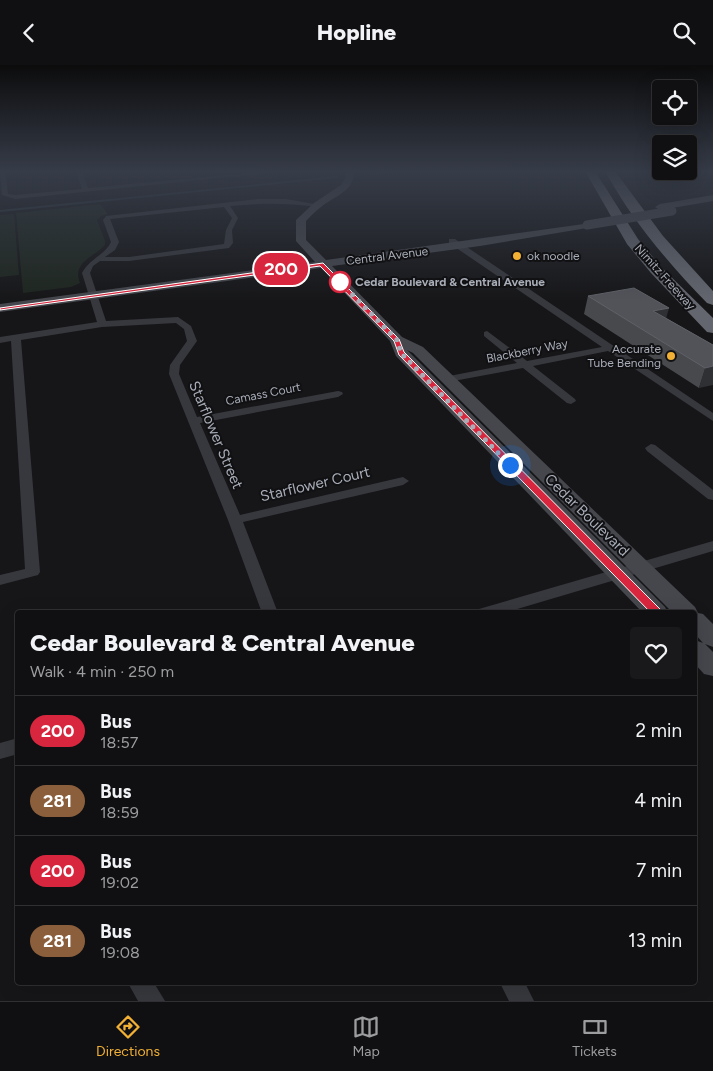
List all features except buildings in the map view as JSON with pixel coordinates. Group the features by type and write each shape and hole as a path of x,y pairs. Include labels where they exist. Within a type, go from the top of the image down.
{"highway":[{"name":"Nimitz Freeway","path":"616,215 632,241 656,270 713,328"},
{"name":"Nimitz Freeway","path":"640,215 658,242 713,300"}],"main road":[{"name":"Cedar Boulevard","path":"307,215 301,220 301,241 318,261 397,340 418,350 684,610"},
{"name":"Central Avenue","path":"456,243 610,215"},
{"name":"Central Avenue","path":"0,308 92,292 587,225 650,215"},
{"name":"Central Avenue","path":"0,300 92,292"},
{"name":"Cedar Boulevard","path":"397,340 401,353 654,610"},
{"path":"697,622 713,638"},
{"path":"697,651 713,667"}],"street":[{"path":"0,340 102,325 86,273 90,265 112,248 115,242 106,220 108,217 129,215"},
{"path":"98,259 142,258 226,246 229,243 229,230 235,218 233,215"},
{"path":"456,243 713,418"},
{"name":"Starflower Street","path":"102,325 178,319 188,328 192,341 175,365 174,374 235,519 269,610"},
{"path":"487,333 571,401"},
{"path":"0,580 33,572 16,338"},
{"name":"Blackberry Way","path":"448,379 610,348"},
{"name":"Camass Court","path":"193,421 338,394"},
{"path":"651,448 713,496"},
{"name":"Starflower Court","path":"235,519 403,481"},
{"path":"494,610 713,546"},
{"path":"0,751 15,747"},
{"path":"142,985 154,1001"},
{"path":"513,985 522,1001"}],"shaded area":[{"path":"0,215 14,215 19,275 0,277"},
{"path":"16,215 106,215 97,220 105,245 81,265 78,276 80,283 71,287 23,293"}],"bus line":[{"name":"200","path":"0,308 321,264 397,340 401,353 654,610"}],"place":[{"name":"ok noodle","path":"517,256"},
{"name":"Cedar Boulevard & Central Avenue","path":"340,282"},
{"name":"Accurate Tube Bending","path":"671,356"}],"route":[{"path":"340,282 397,340 401,353 510,465"}]}
